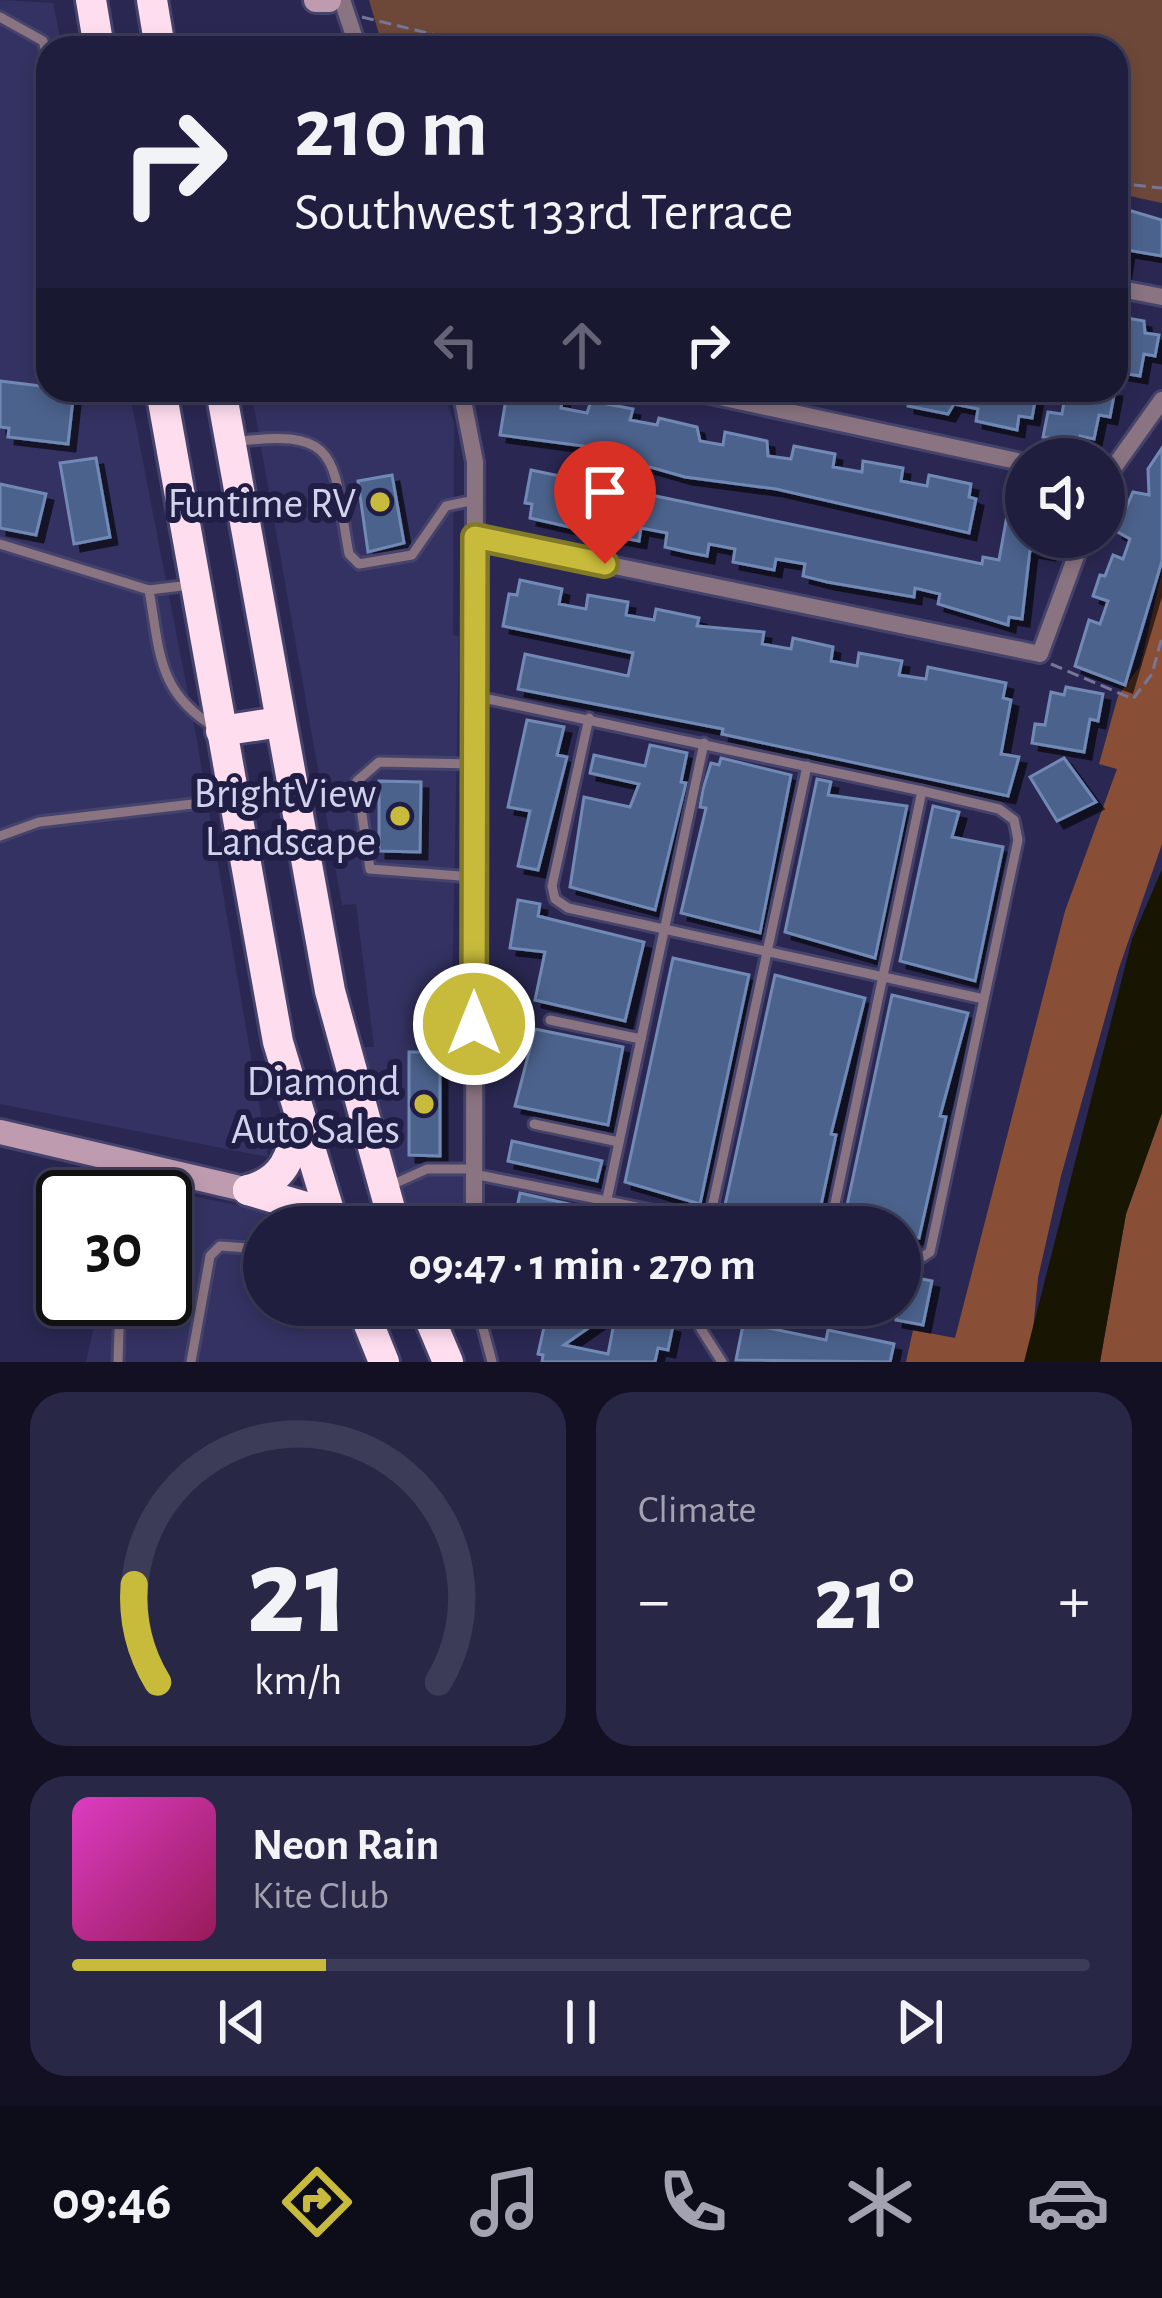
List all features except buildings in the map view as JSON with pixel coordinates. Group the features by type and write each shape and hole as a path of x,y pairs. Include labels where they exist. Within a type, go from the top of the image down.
{"highway":[{"path":"91,0 97,36"},
{"path":"152,0 158,36"},
{"path":"161,402 264,972 326,1206"},
{"path":"222,402 330,991 387,1206"},
{"path":"221,731 280,722"},
{"path":"248,1190 275,1180 284,1169 297,1111"},
{"path":"248,1190 305,1206"},
{"path":"370,1326 384,1362"},
{"path":"433,1326 448,1362"}],"street":[{"path":"316,0 329,0"},
{"path":"342,0 354,36"},
{"path":"1128,291 1162,298"},
{"path":"1125,451 1162,400"},
{"path":"464,402 472,440 475,500 474,1206"},
{"path":"742,402 1005,459"},
{"path":"475,537 1040,654 1075,558"},
{"path":"0,1132 248,1190"}],"lane":[{"path":"0,17 36,37"},
{"path":"230,443 278,436 320,446 332,461 349,554 359,564 412,555 446,506 475,500"},
{"path":"0,544 148,590 195,584"},
{"path":"148,590 166,680 183,706 221,731"},
{"path":"473,695 922,791 999,809 1014,820 1018,839 930,1252 921,1258"},
{"path":"589,718 552,886 555,899 568,908 984,999"},
{"path":"607,1199 704,743"},
{"path":"473,764 380,762 357,781 370,869 473,877"},
{"path":"712,1206 807,766"},
{"path":"834,1206 922,791"},
{"path":"0,836 39,822 232,800"},
{"path":"550,1020 641,1040"},
{"path":"534,1124 619,1142"},
{"path":"139,1170 140,1162"},
{"path":"382,1191 427,1169 474,1171 638,1206"},
{"path":"190,1362 210,1256 220,1246 243,1248"},
{"path":"118,1362 119,1326"},
{"path":"483,1326 492,1362"},
{"path":"702,1326 722,1362"}],"path":[{"path":"350,22 366,16 443,36"},
{"path":"1128,184 1162,188"},
{"path":"1040,654 1058,670 1133,699 1152,674 1162,637"}],"shaded area":[{"path":"0,0 53,3 60,36 36,36 36,402 131,402 196,735 268,1157 0,1104"},
{"path":"369,0 1162,0 1162,203 1128,196 1128,36 380,36"},
{"path":"253,402 447,402 454,423 453,635 459,636 451,1049 441,1050 440,1174 463,1176 463,1206 404,1206 356,1047 374,1047 356,904 342,905"},
{"path":"1162,572 1162,844 1119,968 1061,1176 1038,1278 1030,1362 906,1362 913,1330 955,1338 1065,911 1117,769 1099,764 1118,696 1140,666"},
{"path":"1162,869 1162,1113 1126,1214 1100,1362 1024,1362 1132,939"},
{"path":"1162,1113 1162,1362 1100,1362 1126,1214"},
{"path":"192,1196 243,1206 243,1326 351,1326 366,1362 86,1362 94,1326 192,1326"}],"place":[{"name":"Funtime RV","path":"380,502"},
{"name":"BrightView Landscape","path":"400,816"},
{"name":"Diamond Auto Sales","path":"424,1104"}],"route":[{"path":"474,1024 475,537 605,564"}]}
